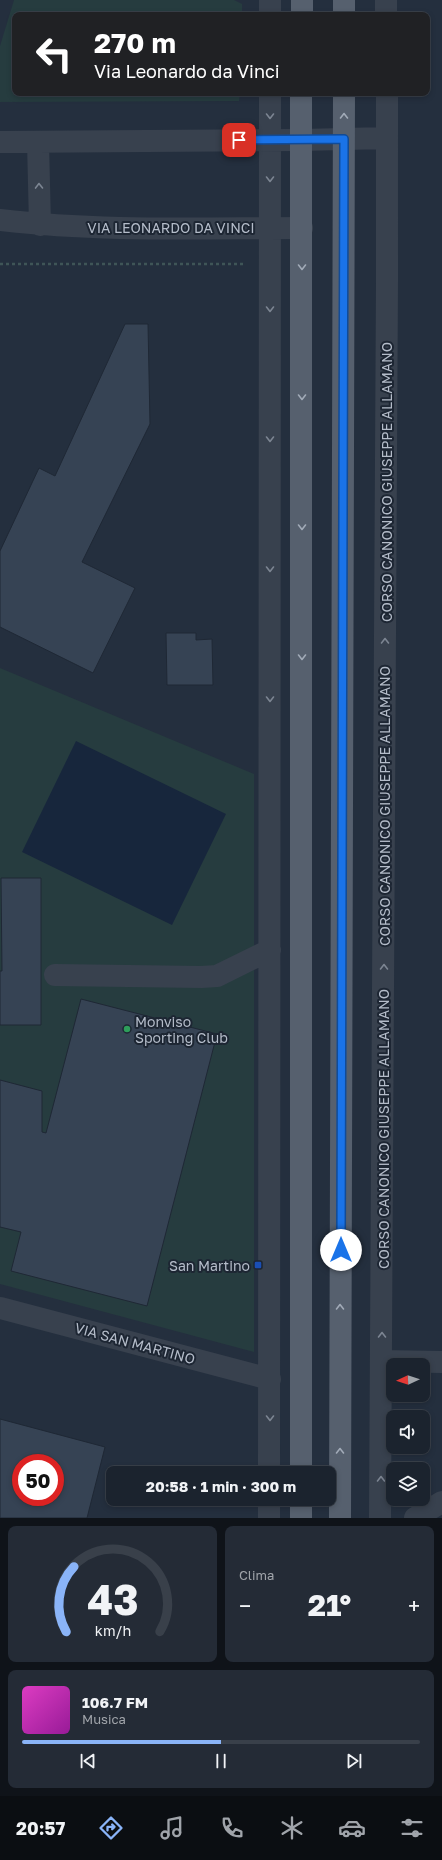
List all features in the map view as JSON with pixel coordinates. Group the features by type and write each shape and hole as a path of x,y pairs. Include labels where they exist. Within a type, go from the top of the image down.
{"main road":[{"path":"302,0 302,12"},
{"path":"344,0 344,12"},
{"path":"301,1466 302,96"},
{"path":"340,1518 344,96"},
{"path":"301,1506 301,1518"}],"street":[{"path":"270,0 270,12"},
{"path":"386,0 386,12"},
{"path":"270,96 270,1466"},
{"name":"CORSO CANONICO GIUSEPPE ALLAMANO","path":"380,1518 387,96"},
{"path":"0,142 387,138"},
{"path":"38,142 40,225"},
{"name":"VIA LEONARDO DA VINCI","path":"0,220 40,225 94,227 302,228"},
{"path":"55,975 217,976 270,950"},
{"name":"VIA SAN MARTINO","path":"0,1308 270,1379"},
{"path":"381,1361 442,1362"},
{"path":"415,1518 442,1502"},
{"path":"269,1506 269,1518"}],"path":[{"path":"0,264 270,264"}],"green space":[{"path":"14,0 234,0 242,4 242,12 12,12 12,96 240,96 239,101 0,102 0,46"},
{"name":"Monviso Sporting Club","path":"0,668 254,774 254,1352 0,1284"}],"water":[{"path":"76,741 226,814 172,925 22,852"}],"building":[{"path":"125,324 148,324 150,424 82,562 135,588 93,673 0,627 0,551 39,468 55,476"},
{"path":"166,633 196,633 196,640 212,639 213,685 167,685"},
{"path":"1,878 41,878 41,1025 0,1025 0,971 2,971"},
{"path":"81,999 217,1034 147,1306 11,1271 21,1232 0,1227 0,1080 42,1091 42,1132 46,1133"},
{"path":"0,1419 105,1447 87,1518 0,1518"}],"place":[{"name":"Monviso Sporting Club","path":"127,1029"},
{"name":"San Martino","path":"258,1265"}],"route":[{"path":"239,140 344,139 341,1250"}]}
